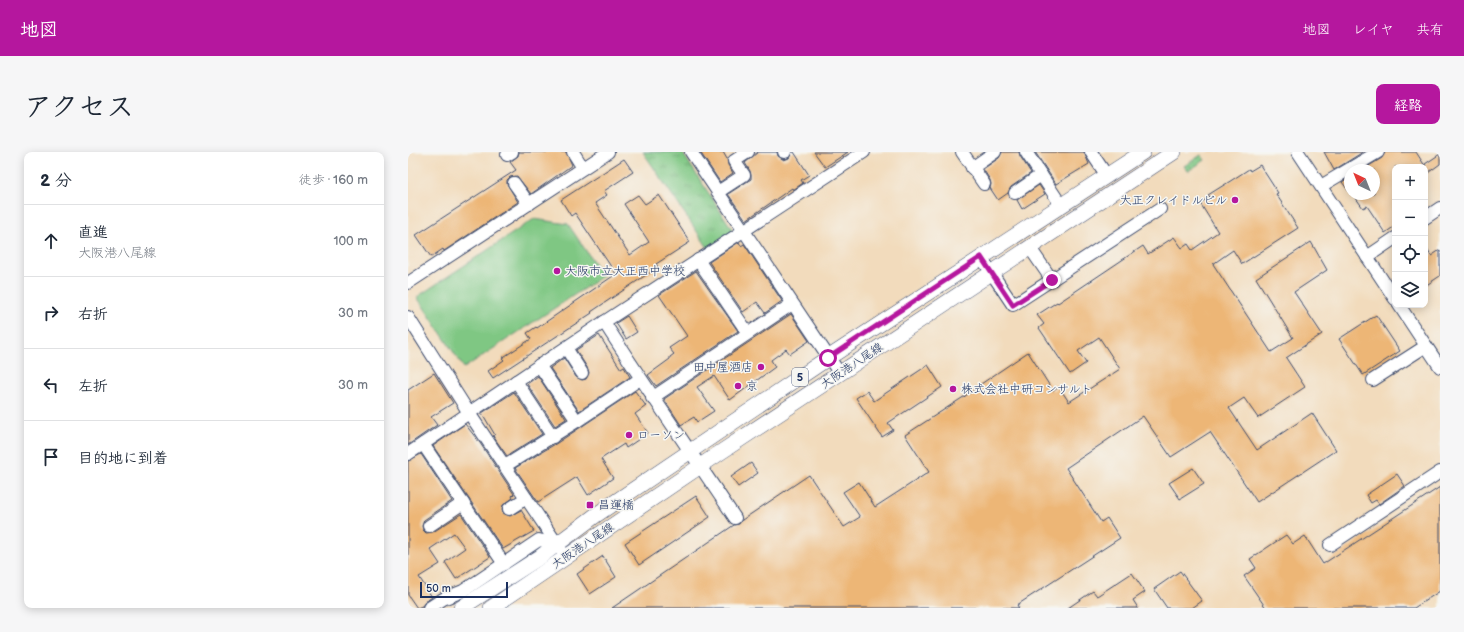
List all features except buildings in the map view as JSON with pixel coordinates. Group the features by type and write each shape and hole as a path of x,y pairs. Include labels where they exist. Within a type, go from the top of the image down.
{"main road":[{"name":"大阪港八尾線","path":"461,608 828,358 1143,152"},
{"name":"大阪港八尾線","path":"490,608 1174,152"}],"street":[{"path":"573,152 583,168"},
{"path":"408,283 608,152"},
{"path":"691,152 840,374"},
{"path":"718,192 744,175 734,161 748,152"},
{"path":"408,454 539,365 864,152"},
{"path":"962,152 984,184"},
{"path":"972,168 995,152"},
{"path":"1026,152 1061,205"},
{"path":"1091,152 1107,176"},
{"path":"1298,152 1392,294"},
{"path":"1321,186 1378,152"},
{"path":"1015,193 1041,175"},
{"path":"514,183 529,204"},
{"path":"1428,216 1440,208"},
{"path":"981,257 1013,305 1160,209"},
{"path":"1367,257 1392,240"},
{"path":"1030,248 1052,280"},
{"path":"698,260 748,333"},
{"path":"652,398 792,304"},
{"path":"1401,308 1440,367"},
{"path":"408,317 469,413 566,557"},
{"path":"604,322 652,398 691,451 735,518"},
{"path":"1373,380 1426,346"},
{"path":"566,348 582,373"},
{"path":"539,365 577,421"},
{"path":"505,466 577,421 640,378"},
{"path":"516,381 553,436"},
{"path":"424,444 504,564"},
{"path":"1330,545 1440,472"},
{"path":"509,509 526,498"},
{"path":"428,526 463,503"},
{"path":"429,608 443,599 463,591 540,540 557,544"}],"green space":[{"path":"643,152 682,152 732,229 731,233 708,248"},
{"path":"1201,155 1205,160 1188,171 1184,166"},
{"path":"534,219 568,224 603,276 464,368 417,297"}],"place":[{"name":"大正クレイドルビル","path":"1235,200"},
{"name":"大阪市立大正西中学校","path":"557,271"},
{"name":"田中屋酒店","path":"761,367"},
{"name":"京","path":"738,386"},
{"name":"株式会社中研コンサルト","path":"953,389"},
{"name":"ローソン","path":"629,435"},
{"name":"昌運橋","path":"590,505"}],"route":[{"path":"828,358 981,257 1013,305 1052,280"}]}
